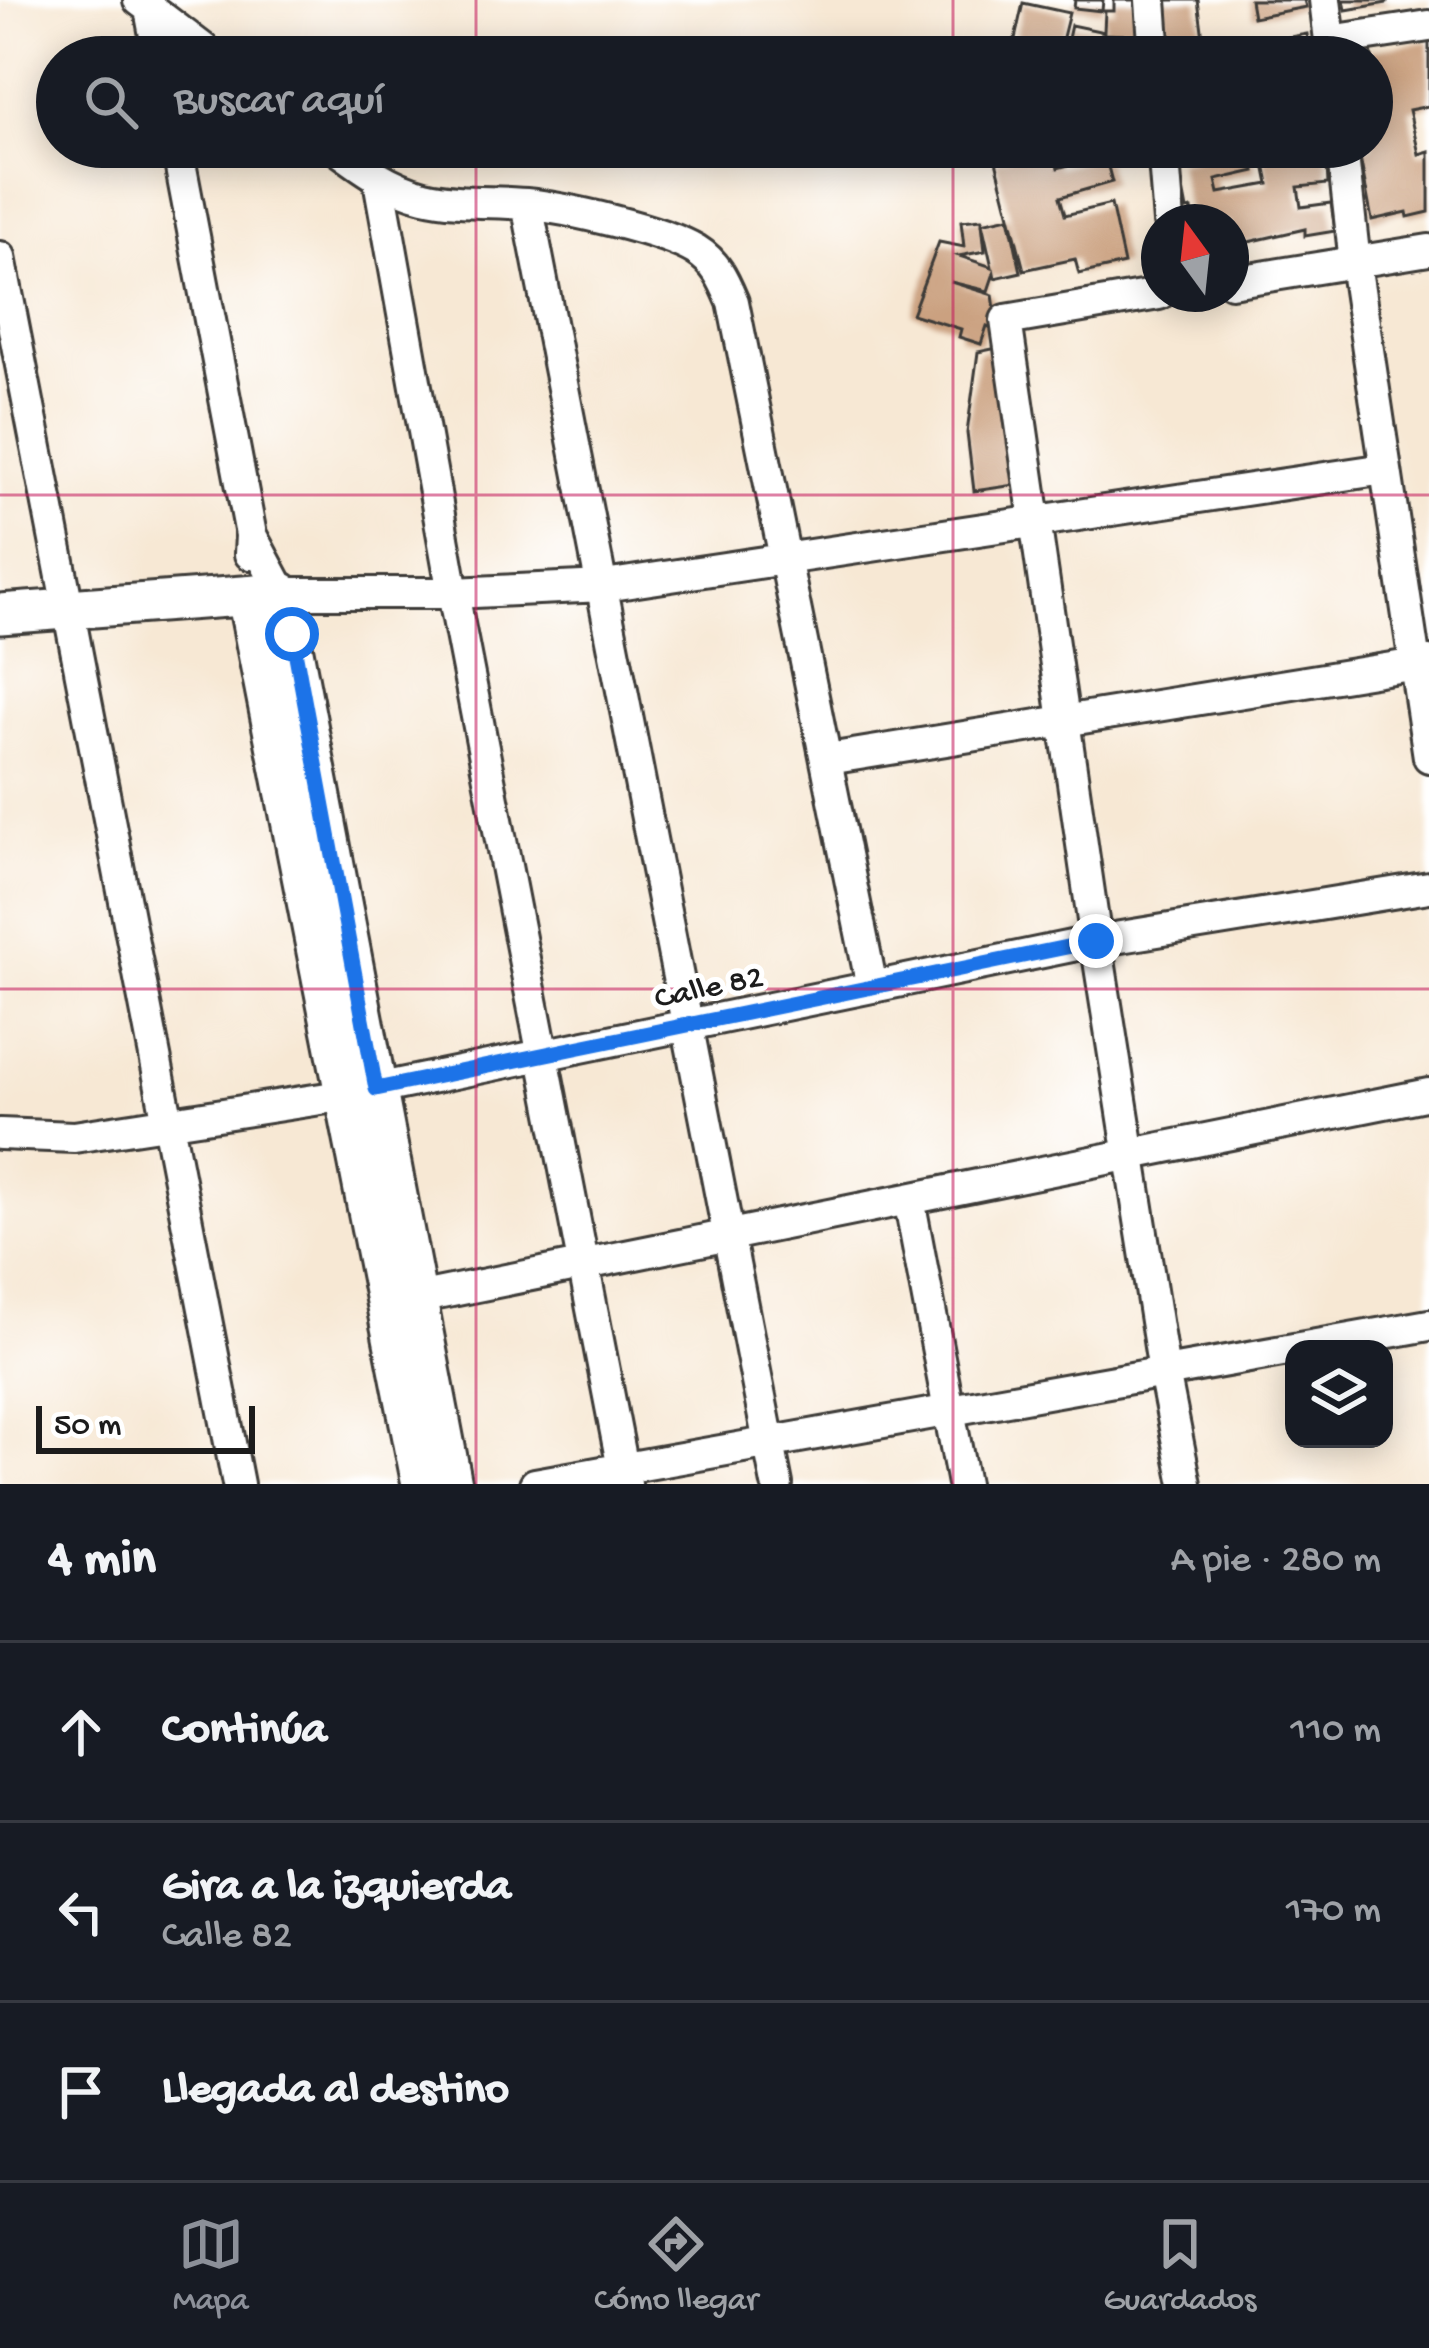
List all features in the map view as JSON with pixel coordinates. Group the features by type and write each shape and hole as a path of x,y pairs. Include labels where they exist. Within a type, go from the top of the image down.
{"street":[{"path":"1151,0 1154,36"},
{"path":"1325,0 1329,36"},
{"path":"145,5 153,36"},
{"path":"145,5 186,36"},
{"path":"1386,36 1429,26"},
{"path":"181,168 362,1092 422,1484"},
{"path":"363,168 379,180 424,196 527,204 658,236 695,250 720,271 733,302 872,987"},
{"path":"1164,168 1167,204"},
{"path":"1344,168 1385,469 1422,663 1429,757"},
{"path":"379,180 453,593 625,1476"},
{"path":"527,204 777,1484"},
{"path":"1249,279 1429,250"},
{"path":"0,257 238,1484"},
{"path":"1141,297 1006,320 1096,941 1186,1484"},
{"path":"0,614 265,595 604,586 1385,469"},
{"path":"828,759 1422,663"},
{"name":"Calle 82","path":"0,1134 74,1138 362,1092 1096,941 1429,887"},
{"path":"362,1092 417,1298 452,1484"},
{"path":"417,1298 1429,1094"},
{"path":"909,1198 963,1484"},
{"path":"535,1484 625,1476 769,1442 1429,1324"}],"building":[{"path":"1075,0 1103,0 1102,11 1074,8"},
{"path":"1114,0 1143,0 1143,36 1069,36 1071,25 1104,32 1105,11 1114,11"},
{"path":"1162,0 1198,0 1203,36 1166,36"},
{"path":"1250,0 1304,0 1306,7 1253,17"},
{"path":"1344,0 1387,0 1387,3 1346,10"},
{"path":"1023,3 1069,13 1063,36 1016,36"},
{"path":"1429,41 1429,106 1409,110 1419,154 1429,151 1429,212 1372,220 1362,168 1393,168 1393,47"},
{"path":"998,168 1108,168 1112,182 1060,197 1065,215 1111,204 1124,264 1079,274 1075,259 1024,270"},
{"path":"1179,168 1254,168 1216,180 1219,193 1269,184 1266,168 1327,168 1328,184 1298,187 1301,207 1331,203 1335,231 1305,236 1305,229 1249,242 1249,204 1186,204"},
{"path":"1009,217 1021,272 995,278 994,273 988,291 951,282 993,295 998,330 987,326 981,344 959,337 961,329 912,314 939,242 964,247 961,221 982,219 982,223","holes":["982,223 992,267 959,256 985,251"]},
{"path":"997,348 1022,484 974,491 967,433 978,352"}],"route":[{"path":"292,634 376,1089 1096,941"}]}
